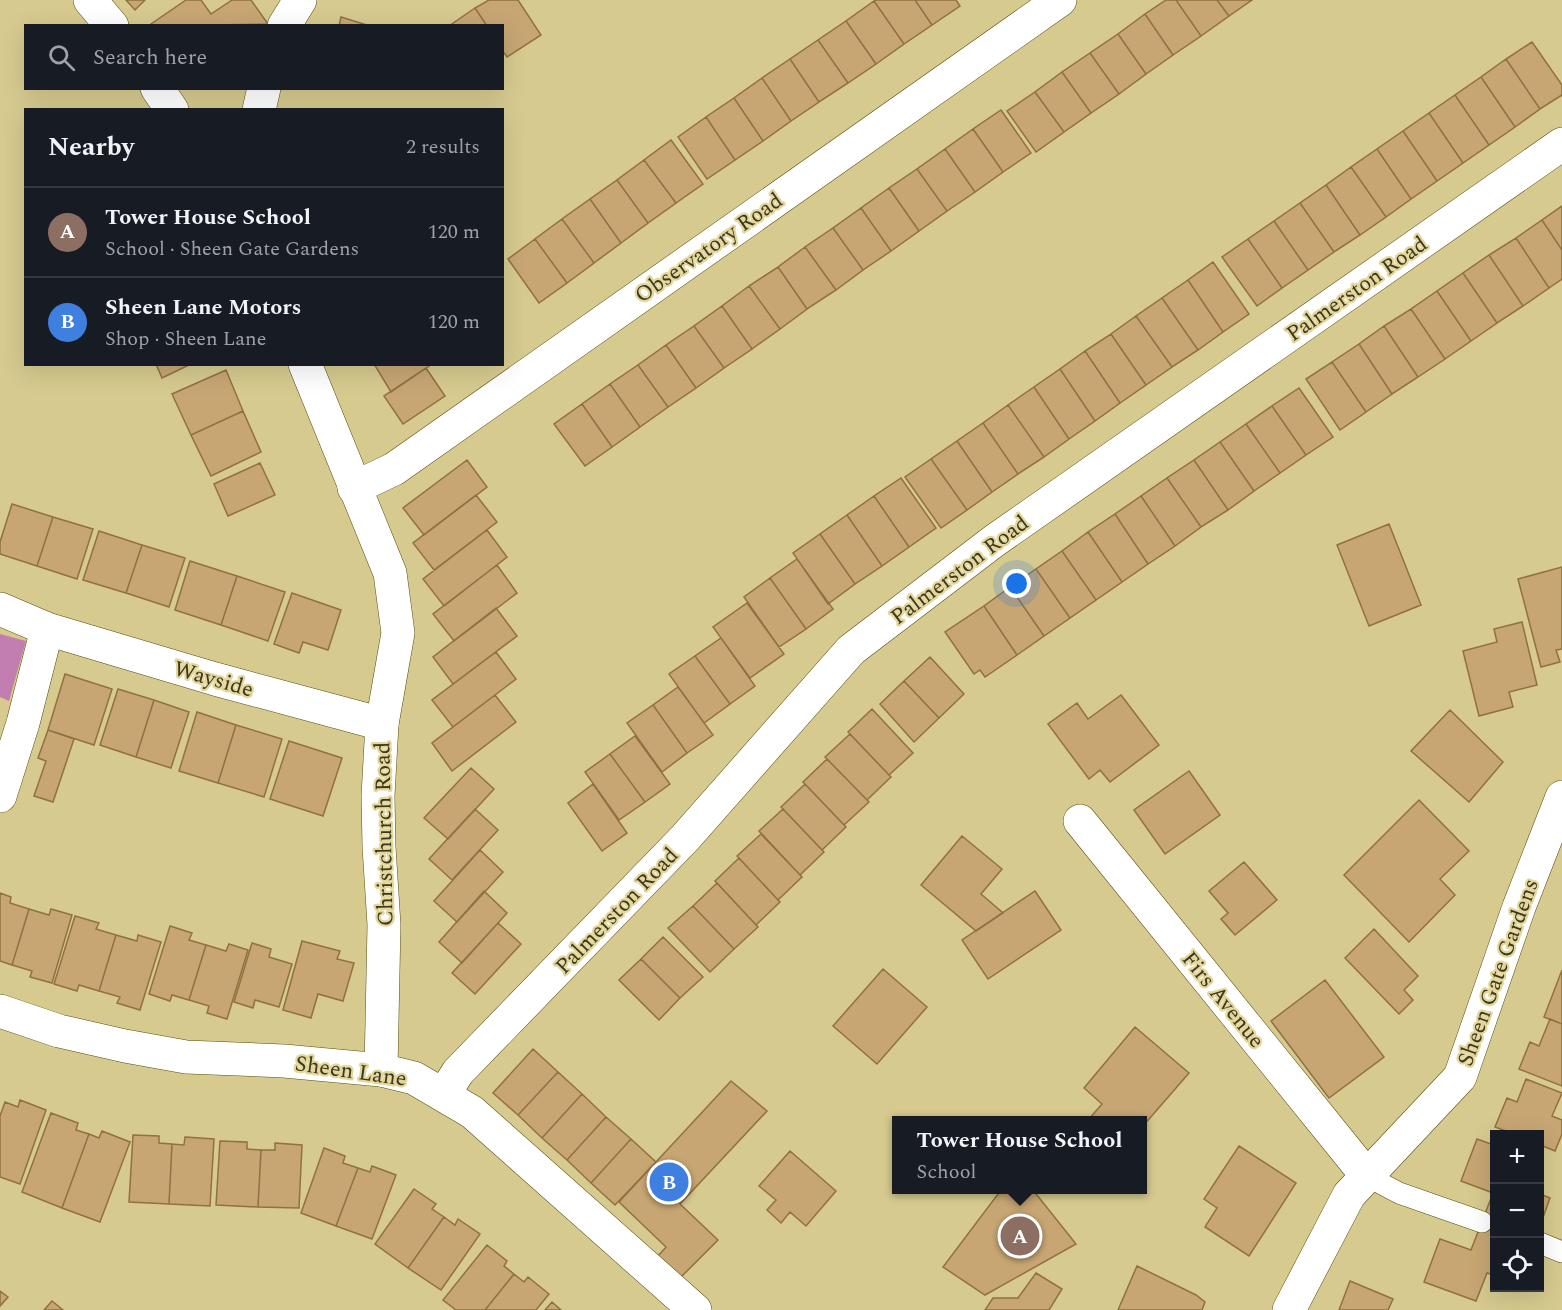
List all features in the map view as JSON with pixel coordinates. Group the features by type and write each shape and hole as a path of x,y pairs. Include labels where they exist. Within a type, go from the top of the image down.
{"street":[{"path":"90,0 110,24"},
{"path":"285,24 300,0"},
{"name":"Observatory Road","path":"354,488 394,469 1060,0"},
{"path":"158,90 171,108"},
{"path":"259,108 264,90"},
{"name":"Palmerston Road","path":"444,1094 458,1072 685,838 851,650 994,541 1562,144"},
{"name":"Christchurch Road","path":"306,366 390,573 398,633 382,724 378,796 384,925 381,1070"},
{"name":"Wayside","path":"0,609 47,629 214,679 382,724"},
{"path":"0,796 11,717 47,629"},
{"name":"Sheen Gate Gardens","path":"1289,1310 1349,1195 1460,1077 1519,907 1562,797"},
{"name":"Firs Avenue","path":"1080,821 1367,1176"},
{"name":"Sheen Lane","path":"0,1011 59,1031 186,1057 284,1061 381,1070 414,1078 472,1112 695,1310"}],"lane":[{"path":"1367,1176 1399,1193 1482,1222"},
{"path":"1544,1245 1562,1251"}],"shaded area":[{"path":"0,634 26,641 9,701 0,697"}],"building":[{"path":"126,0 145,0 135,10"},
{"path":"186,0 201,0 211,14 232,0 251,0 268,24 151,24"},
{"path":"489,0 518,0 541,35 507,57 504,53 504,24 486,24 475,8"},
{"path":"915,0 932,25 904,44 874,1"},
{"path":"915,0 956,0 960,6 932,25"},
{"path":"1166,0 1176,0 1201,36 1173,55 1145,14"},
{"path":"1176,0 1217,0 1229,16 1201,36"},
{"path":"1217,0 1252,0 1229,16"},
{"path":"874,1 904,44 876,64 846,21"},
{"path":"475,8 486,24 452,24"},
{"path":"1145,14 1173,55 1146,74 1118,34"},
{"path":"341,17 364,24 339,24"},
{"path":"846,21 876,64 848,83 818,40"},
{"path":"1118,34 1146,74 1119,94 1090,53"},
{"path":"818,40 848,83 819,102 790,59"},
{"path":"1532,42 1562,85 1562,95 1540,109 1506,59"},
{"path":"1090,53 1119,94 1091,113 1062,72"},
{"path":"790,59 819,102 791,121 762,78"},
{"path":"1506,59 1540,109 1515,127 1481,77"},
{"path":"1062,72 1091,113 1064,132 1035,92"},
{"path":"1481,77 1515,127 1489,145 1455,95"},
{"path":"762,78 791,121 763,141 734,98"},
{"path":"1035,92 1064,132 1036,152 1007,111"},
{"path":"1455,95 1489,145 1463,163 1429,113"},
{"path":"734,98 763,141 735,160 706,117"},
{"path":"1001,110 1031,153 1003,172 973,129"},
{"path":"1429,113 1463,163 1437,181 1403,131"},
{"path":"706,117 735,160 707,179 678,137"},
{"path":"973,129 1003,172 975,192 945,149"},
{"path":"1403,131 1437,181 1411,199 1377,149"},
{"path":"671,140 703,184 676,203 644,160"},
{"path":"945,149 975,192 947,211 917,169"},
{"path":"1377,149 1411,199 1386,217 1351,167"},
{"path":"644,160 676,203 648,223 617,180"},
{"path":"1351,167 1386,217 1360,235 1326,185"},
{"path":"917,169 947,211 919,231 889,188"},
{"path":"617,180 648,223 621,243 590,199"},
{"path":"1326,185 1360,235 1334,252 1300,203"},
{"path":"889,188 919,231 891,251 861,208"},
{"path":"590,199 621,243 594,263 562,219"},
{"path":"1300,203 1334,252 1308,270 1274,221"},
{"path":"1562,206 1562,250 1542,220"},
{"path":"861,208 891,251 863,270 833,228"},
{"path":"562,219 594,263 567,283 535,239"},
{"path":"1542,220 1562,250 1562,279 1549,288 1516,238"},
{"path":"1274,221 1308,270 1282,288 1248,239"},
{"path":"833,228 863,270 836,290 805,247"},
{"path":"1516,238 1549,288 1523,306 1489,255"},
{"path":"535,239 567,283 539,303 508,259"},
{"path":"1248,239 1282,288 1257,306 1222,257"},
{"path":"805,247 836,290 807,309 778,267"},
{"path":"1489,255 1523,306 1497,323 1463,273"},
{"path":"1213,262 1249,314 1223,332 1188,280"},
{"path":"778,267 807,309 780,329 749,286"},
{"path":"1463,273 1497,323 1471,341 1437,291"},
{"path":"1188,280 1223,332 1198,350 1162,298"},
{"path":"749,286 780,329 752,349 722,306"},
{"path":"1437,291 1471,341 1445,359 1411,309"},
{"path":"1162,298 1198,350 1172,367 1136,316"},
{"path":"722,306 752,349 724,368 694,326"},
{"path":"1411,309 1445,359 1418,377 1384,326"},
{"path":"1136,316 1172,367 1146,385 1111,334"},
{"path":"694,326 724,368 696,388 666,345"},
{"path":"1384,326 1418,377 1392,394 1359,344"},
{"path":"1111,334 1146,385 1120,403 1085,351"},
{"path":"1359,344 1392,394 1366,412 1332,362"},
{"path":"666,345 696,388 668,407 638,365"},
{"path":"1085,351 1120,403 1095,421 1060,369"},
{"path":"1332,362 1366,412 1340,430 1306,379"},
{"path":"638,365 668,407 640,427 610,384"},
{"path":"157,366 187,366 162,378"},
{"path":"375,366 429,366 391,392"},
{"path":"426,368 445,396 403,424 384,396"},
{"path":"1060,369 1095,421 1069,439 1034,387"},
{"path":"226,370 243,411 191,435 172,394"},
{"path":"610,384 640,427 612,447 582,404"},
{"path":"1034,387 1069,439 1044,457 1008,405"},
{"path":"1299,388 1333,437 1306,455 1272,406"},
{"path":"582,404 612,447 585,466 554,424"},
{"path":"1008,405 1044,457 1018,474 983,423"},
{"path":"1272,406 1306,455 1280,473 1246,424"},
{"path":"243,411 261,452 211,476 191,435"},
{"path":"983,423 1018,474 992,492 957,441"},
{"path":"1246,424 1280,473 1254,491 1220,442"},
{"path":"957,441 992,492 967,510 931,459"},
{"path":"1220,442 1254,491 1228,510 1194,460"},
{"path":"931,459 967,510 941,528 905,477"},
{"path":"467,460 487,487 424,535 403,508"},
{"path":"1194,460 1228,510 1201,527 1167,478"},
{"path":"260,463 275,495 228,516 214,484"},
{"path":"901,478 936,528 909,547 874,496"},
{"path":"1167,478 1201,527 1175,546 1141,496"},
{"path":"476,495 497,522 434,570 413,543"},
{"path":"874,496 909,547 882,566 847,515"},
{"path":"1141,496 1175,546 1148,564 1115,514"},
{"path":"12,504 53,517 37,566 0,554 0,542"},
{"path":"1115,514 1148,564 1122,582 1088,532"},
{"path":"847,515 882,566 855,584 820,534"},
{"path":"53,517 93,529 77,579 37,566"},
{"path":"1389,524 1421,605 1369,626 1337,545"},
{"path":"487,530 507,557 444,606 423,579"},
{"path":"99,531 142,545 126,593 83,580"},
{"path":"1088,532 1122,582 1096,600 1062,551"},
{"path":"820,534 855,584 828,604 793,553"},
{"path":"142,545 185,558 169,607 126,593"},
{"path":"1062,551 1096,600 1070,618 1036,569"},
{"path":"797,559 833,609 806,629 770,578"},
{"path":"190,561 237,576 221,625 175,610"},
{"path":"497,565 517,593 454,641 433,614"},
{"path":"1562,567 1562,649 1556,650 1560,662 1541,667 1518,579"},
{"path":"1036,569 1070,618 1044,636 1010,587"},
{"path":"237,576 285,592 268,641 221,625"},
{"path":"770,578 806,629 779,647 744,597"},
{"path":"1010,587 1044,636 1017,655 984,606"},
{"path":"292,593 341,610 328,650 303,642 299,653 274,644"},
{"path":"747,603 784,654 750,678 713,627"},
{"path":"984,606 1017,655 985,677 980,670 974,674 945,632"},
{"path":"496,608 517,636 453,684 433,657"},
{"path":"1522,622 1537,685 1509,692 1513,707 1479,716 1463,651 1497,642 1494,629"},
{"path":"721,638 755,686 730,704 695,656"},
{"path":"496,652 516,679 453,727 432,700"},
{"path":"695,656 730,704 704,723 669,674"},
{"path":"930,657 964,694 939,718 904,681"},
{"path":"65,674 112,689 94,745 48,730"},
{"path":"904,681 939,718 914,742 880,704"},
{"path":"678,687 713,735 687,753 653,705"},
{"path":"118,689 154,700 136,757 100,745"},
{"path":"495,695 516,722 452,771 432,743"},
{"path":"1121,695 1159,745 1110,782 1100,770 1089,779 1048,724 1077,703 1088,719"},
{"path":"154,700 189,712 171,768 136,757"},
{"path":"653,705 687,753 662,772 627,723"},
{"path":"872,709 913,753 889,775 848,732"},
{"path":"1450,710 1503,762 1469,802 1411,751"},
{"path":"197,712 236,725 218,783 179,771"},
{"path":"236,725 282,739 264,797 218,783"},
{"path":"48,730 74,739 53,802 34,796 46,761 38,758"},
{"path":"850,734 891,777 867,800 825,757"},
{"path":"635,736 670,784 645,802 610,754"},
{"path":"289,741 342,758 323,816 270,799"},
{"path":"610,754 645,802 619,820 585,772"},
{"path":"827,759 869,802 844,825 803,782"},
{"path":"471,768 494,789 448,839 424,818"},
{"path":"1189,771 1220,815 1165,854 1134,810"},
{"path":"593,784 627,833 602,851 568,803"},
{"path":"805,784 846,827 822,850 781,807"},
{"path":"1419,800 1469,851 1440,879 1455,895 1409,942 1344,875"},
{"path":"475,809 498,830 452,880 429,859"},
{"path":"783,809 824,852 800,875 759,831"},
{"path":"761,834 802,877 778,900 737,856"},
{"path":"962,836 1002,869 981,894 1003,913 976,931 921,885"},
{"path":"480,850 503,872 457,922 434,901"},
{"path":"739,858 780,902 756,925 715,881"},
{"path":"1244,862 1277,900 1235,935 1221,919 1228,913 1209,891"},
{"path":"717,883 758,927 734,949 693,906"},
{"path":"484,891 507,913 462,963 439,942"},
{"path":"1035,891 1061,930 988,979 962,940"},
{"path":"0,893 11,897 10,903 29,909 12,965 0,961"},
{"path":"693,906 734,949 710,972 668,928"},
{"path":"29,909 49,915 51,909 72,915 52,983 30,977 32,971 12,965"},
{"path":"75,916 99,923 96,929 116,935 99,991 79,985 77,991 54,984"},
{"path":"498,923 521,944 475,994 452,973"},
{"path":"170,926 192,933 189,940 206,945 189,1000 172,995 170,1001 149,994"},
{"path":"1374,929 1418,976 1404,990 1413,1000 1399,1014 1345,958"},
{"path":"116,935 137,941 138,935 161,942 140,1010 117,1003 120,997 99,991"},
{"path":"663,937 703,977 680,998 641,959"},
{"path":"302,941 340,951 337,959 354,963 343,1001 318,994 311,1018 283,1010"},
{"path":"252,943 271,949 269,957 292,964 279,1007 255,1000 253,1008 234,1002"},
{"path":"229,944 248,950 227,1019 207,1013 209,1006 189,1000 206,945 226,951"},
{"path":"641,959 680,998 659,1020 619,980"},
{"path":"883,969 927,1007 877,1064 833,1026"},
{"path":"1562,970 1562,1024 1544,1017"},
{"path":"1325,980 1384,1057 1329,1098 1271,1021"},
{"path":"1550,1019 1562,1024 1562,1086 1519,1069 1530,1042 1539,1046"},
{"path":"1135,1027 1189,1073 1147,1121 1147,1116 1092,1116 1102,1104 1084,1088"},
{"path":"533,1049 558,1072 518,1115 493,1093"},
{"path":"558,1072 582,1094 542,1138 518,1115"},
{"path":"1526,1079 1562,1093 1552,1116 1562,1120 1562,1134 1555,1151 1544,1147 1544,1130 1503,1130 1495,1127 1507,1098 1517,1102"},
{"path":"731,1081 767,1111 680,1204 718,1240 680,1278 657,1257 666,1247 619,1202"},
{"path":"582,1094 606,1117 567,1160 542,1138"},
{"path":"20,1100 46,1110 20,1184 0,1177 0,1116 5,1102 18,1107"},
{"path":"51,1113 78,1123 76,1130 89,1134 62,1208 22,1192"},
{"path":"606,1117 631,1139 591,1183 567,1160"},
{"path":"102,1131 130,1142 100,1222 62,1208 89,1134 99,1138"},
{"path":"133,1135 159,1136 159,1143 172,1144 169,1204 129,1202"},
{"path":"185,1137 214,1139 210,1206 169,1204 172,1144 184,1145"},
{"path":"631,1139 656,1162 615,1205 591,1183"},
{"path":"1477,1139 1490,1144 1490,1192 1461,1181"},
{"path":"220,1141 247,1142 247,1149 261,1150 258,1207 216,1205"},
{"path":"275,1143 302,1145 299,1208 258,1207 261,1150 275,1150"},
{"path":"1239,1146 1296,1183 1249,1256 1205,1227 1217,1208 1204,1199"},
{"path":"324,1148 345,1156 343,1163 358,1168 336,1226 301,1213"},
{"path":"790,1151 836,1191 806,1226 790,1212 781,1223 767,1210 776,1200 759,1186"},
{"path":"372,1166 396,1175 372,1239 336,1226 358,1168 370,1172"},
{"path":"414,1189 436,1204 432,1209 444,1217 408,1268 375,1244"},
{"path":"998,1194 1036,1194 1076,1244 985,1295 943,1267"},
{"path":"1544,1196 1550,1198 1544,1215"},
{"path":"1490,1201 1490,1274 1487,1273 1476,1301 1424,1282 1440,1239 1471,1250"},
{"path":"444,1217 455,1225 458,1219 480,1234 441,1290 408,1268"},
{"path":"487,1245 507,1261 504,1266 514,1274 485,1310 456,1310 443,1300"},
{"path":"1137,1266 1196,1295 1205,1302 1202,1310 1118,1310"},
{"path":"1036,1273 1062,1289 1049,1310 985,1310 993,1298 1018,1298"},
{"path":"514,1274 524,1282 528,1277 549,1294 536,1310 485,1310"},
{"path":"1350,1281 1393,1299 1388,1310 1339,1310"},
{"path":"0,1291 8,1297 0,1306"},
{"path":"52,1301 63,1310 44,1310"},
{"path":"552,1302 561,1310 545,1310"}],"place":[{"name":"Sheen Lane Motors","path":"669,1182"},
{"name":"Tower House School","path":"1020,1236"}]}
